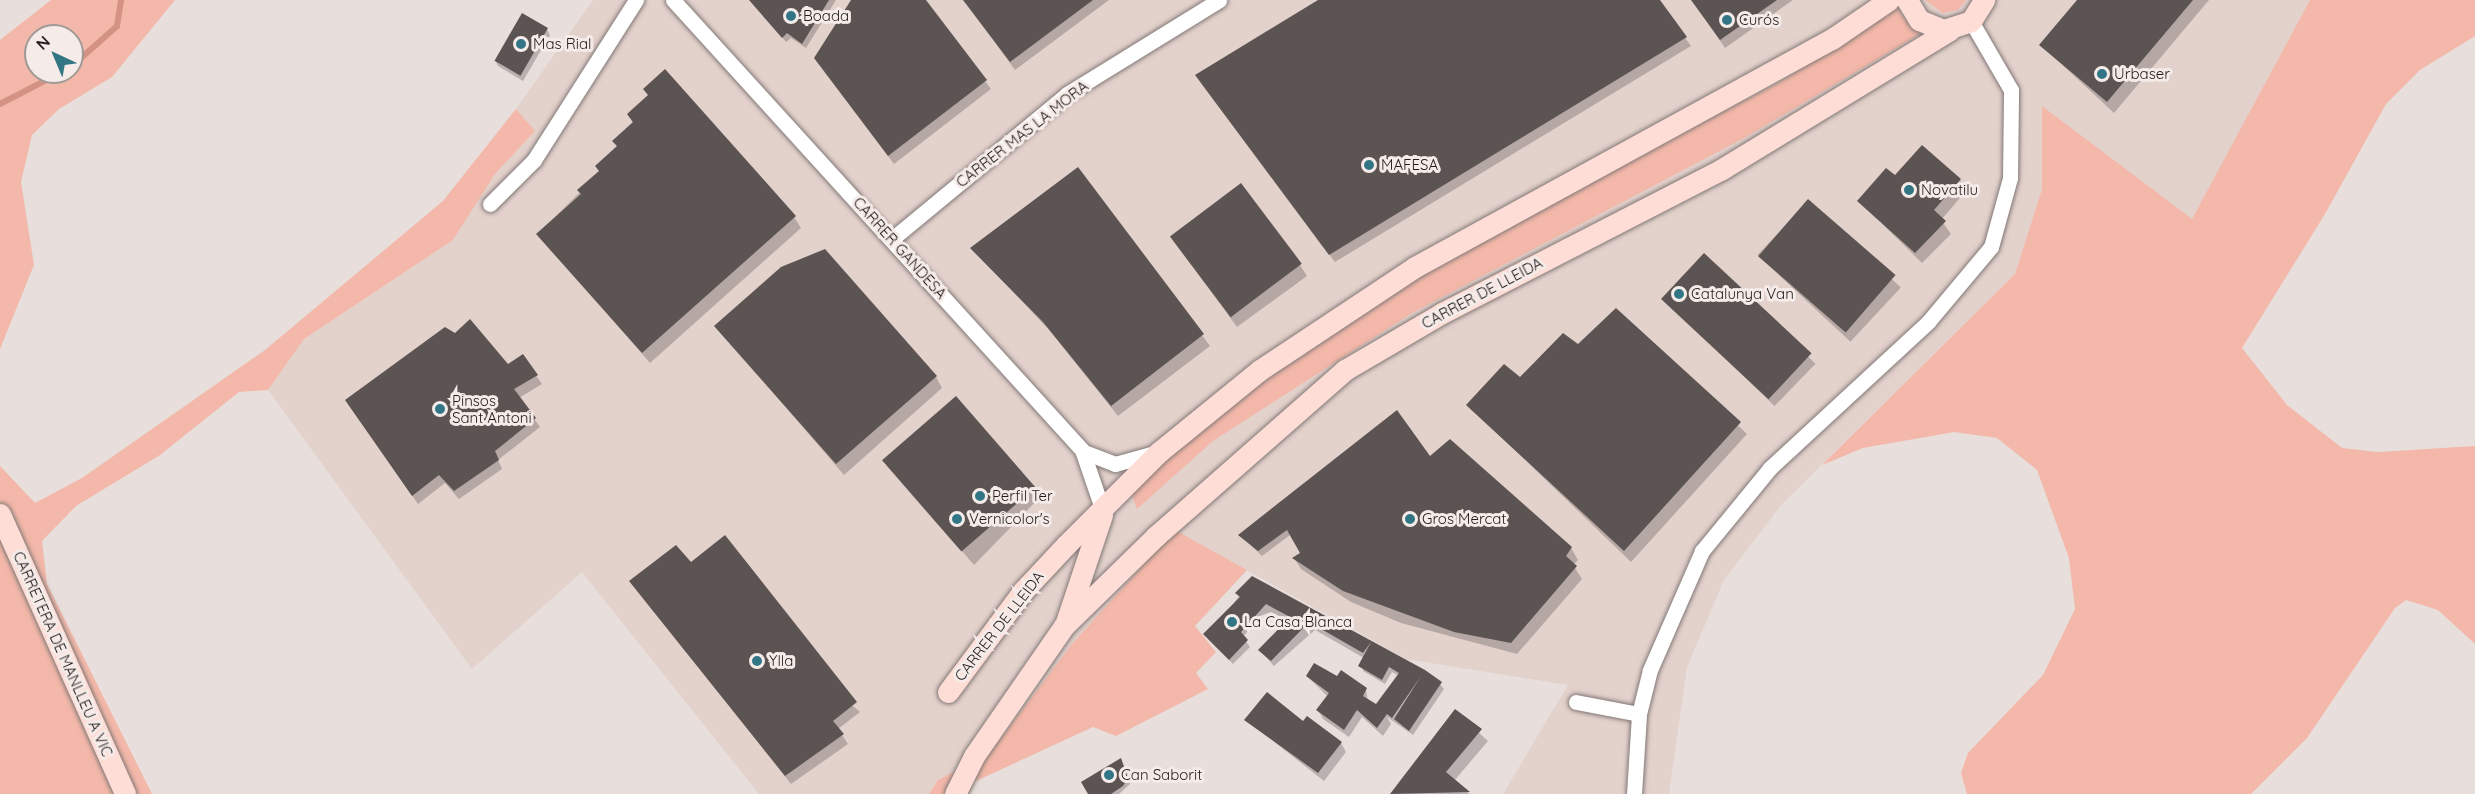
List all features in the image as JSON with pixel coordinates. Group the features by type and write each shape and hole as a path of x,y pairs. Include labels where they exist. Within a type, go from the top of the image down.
{"street":[{"path":"490,204 534,160 636,0"},
{"name":"CARRER GANDESA","path":"673,0 1084,452 1103,511"},
{"name":"CARRER MAS LA MORA","path":"892,239 1067,94 1219,0"},
{"name":"CARRER DE LLEIDA","path":"948,692 1023,591 1159,452 1260,370 1415,267 1832,39 1889,0"},
{"path":"1907,0 1923,24 1950,30"},
{"path":"1634,794 1639,714 1650,670 1702,552 1770,468 1928,322 1991,248 2010,178 2011,90 1971,21 1984,0"},
{"name":"CARRER DE LLEIDA","path":"955,794 974,756 1064,626 1156,536 1345,370 1442,313 1722,169 1950,30 1971,21"},
{"path":"1084,452 1115,464 1159,452"},
{"name":"CARRER DE LLEIDA","path":"1064,626 1103,511"},
{"name":"CARRETERA DE MANLLEU A VIC","path":"0,514 125,794"},
{"path":"1576,702 1639,714"}],"shaded area":[{"path":"51,0 175,0 112,77 59,109 32,135 21,182 34,265 0,349 0,40"},
{"path":"593,0 2310,0 2192,220 2043,107 2042,189 2015,274 1782,504 1724,580 1687,667 1669,794 1503,794 1568,685 1406,659 1175,530 1072,644 989,754 938,780 929,794 759,794 582,572 472,669 268,390 304,339 453,240 495,174 534,131 516,109"},
{"path":"1925,0 1966,0 1958,10 1943,13"},
{"path":"2310,0 2475,0 2475,36 2420,70 2386,104 2325,214 2242,348 2287,405 2342,448 2378,452 2475,446 2475,644 2438,610 2406,600 2395,608 2307,738 2251,794 1967,794 1961,773 1968,753 2043,675 2075,609 2069,558 2037,470 1997,438 1954,432 1863,448 1822,465 2015,274 2042,189 2042,106 2192,219"},
{"path":"1896,7 1920,34 1746,137 1412,313 1213,441 1137,509 1131,492 1177,448 1261,379 1369,305 1463,249 1780,82"},
{"path":"516,109 535,131 495,174 453,240 304,339 268,390 239,392 160,455 76,506 42,541 47,584 152,794 0,794 0,466 35,503 82,478 265,350 443,201"},
{"path":"1175,530 1247,570 1195,626 1216,652 1196,673 1208,689 1116,736 1093,727 974,782 969,794 929,794 938,780 989,754 1072,644"}],"building":[{"name":"Boada","path":"749,0 829,0 802,44 787,33 782,38"},
{"path":"851,0 926,0 987,80 888,156 814,58"},
{"path":"963,0 1093,0 1010,62"},
{"name":"MAFESA","path":"1318,0 1660,0 1687,37 1329,255 1195,75"},
{"name":"Curós","path":"1691,0 1777,0 1720,40"},
{"name":"Urbaser","path":"2077,0 2193,0 2107,102 2039,45"},
{"name":"Mas Rial","path":"522,13 548,28 520,76 494,61"},
{"path":"665,69 796,216 642,353 536,234 581,194 577,190 599,171 595,166 617,146 612,141 633,122 627,114 648,95 643,89"},
{"name":"Novatilu","path":"1922,145 1961,179 1934,210 1946,221 1915,253 1857,201 1886,168 1895,175"},
{"path":"1078,167 1204,334 1111,406 1043,322 970,248"},
{"path":"1241,183 1302,264 1231,317 1170,237"},
{"path":"1808,199 1896,275 1846,332 1758,256"},
{"path":"825,249 937,376 836,464 714,326 781,267"},
{"path":"1704,253 1812,353 1769,399 1661,299"},
{"path":"1616,308 1741,422 1624,551 1466,405 1504,364 1520,377 1563,333 1578,344"},
{"name":"Pinsos Sant Antoni","path":"470,319 508,364 523,354 538,375 514,389 536,418 495,451 499,460 454,491 439,475 412,496 345,400 445,327 455,333"},
{"path":"956,396 1035,487 961,552 882,460"},
{"name":"Gros Mercat","path":"1397,410 1430,456 1450,439 1572,547 1566,556 1577,566 1511,643 1454,632 1343,591 1292,558 1300,553 1287,530 1258,551 1238,535"},
{"name":"Ylla","path":"725,535 857,702 833,721 844,734 785,776 629,581 676,545 691,562"},
{"path":"1252,576 1425,670 1442,682 1409,731 1394,719 1421,676 1392,718 1387,714 1377,728 1357,710 1344,730 1316,710 1329,693 1306,676 1314,663 1337,676 1341,670 1367,688 1363,696 1376,704 1399,673 1389,667 1382,680 1358,666 1371,642 1363,653 1309,622 1271,661 1258,650 1290,617 1266,604 1241,632 1248,640 1229,660 1203,634 1240,597 1235,593"},
{"path":"1267,692 1303,721 1307,716 1342,742 1318,773 1244,720"},
{"path":"1455,709 1482,729 1446,772 1470,792 1390,794"},
{"name":"Can Saborit","path":"1121,758 1128,778 1123,786 1111,794 1088,794 1081,782"}],"waterway":[{"path":"84,55 117,26 121,0"},
{"path":"0,104 39,84"}],"place":[{"name":"Boada","path":"791,16"},
{"name":"Curós","path":"1727,20"},
{"name":"Mas Rial","path":"521,44"},
{"name":"Urbaser","path":"2102,74"},
{"name":"MAFESA","path":"1369,165"},
{"name":"Novatilu","path":"1909,190"},
{"name":"Catalunya Van","path":"1679,294"},
{"name":"Pinsos Sant Antoni","path":"440,409"},
{"name":"Perfil Ter","path":"980,496"},
{"name":"Vernicolor's","path":"957,519"},
{"name":"Gros Mercat","path":"1410,519"},
{"name":"La Casa Blanca","path":"1232,622"},
{"name":"Ylla","path":"757,661"},
{"name":"Can Saborit","path":"1109,775"}]}
